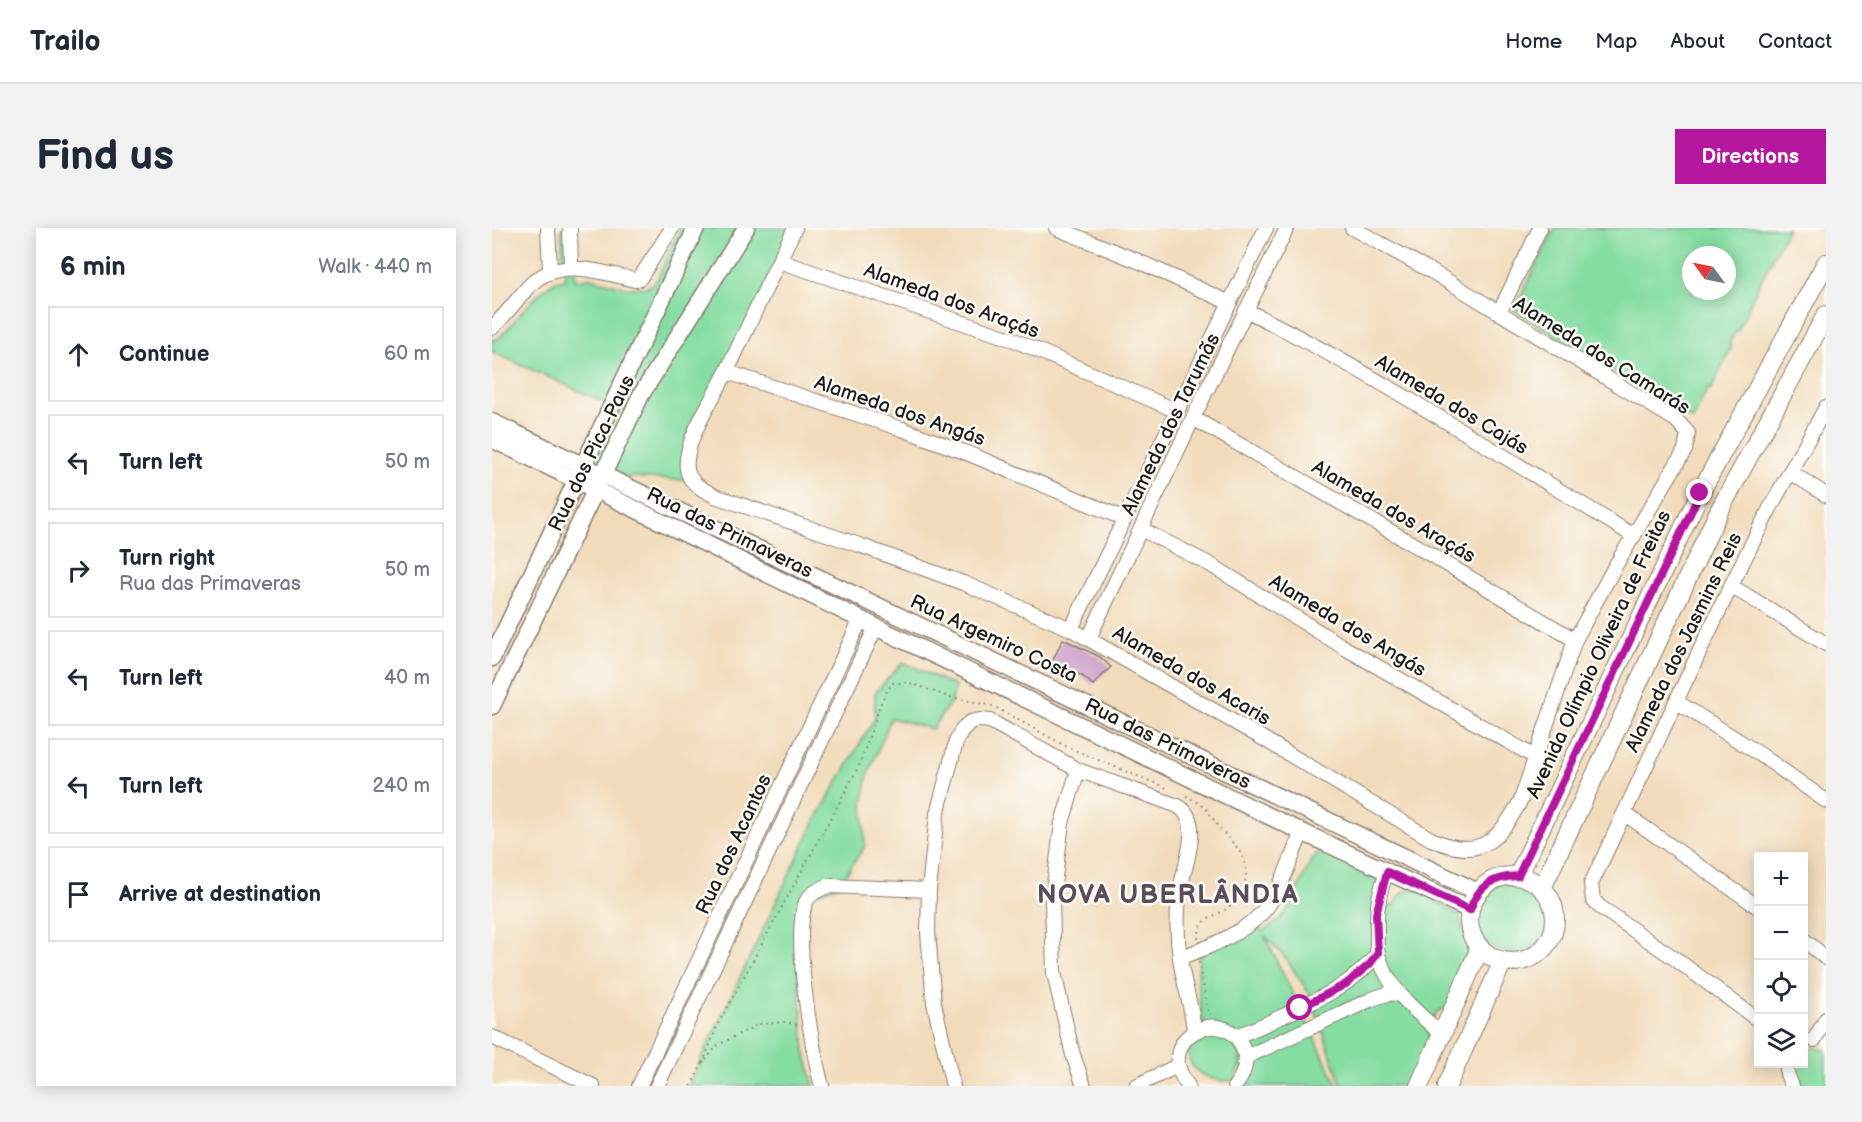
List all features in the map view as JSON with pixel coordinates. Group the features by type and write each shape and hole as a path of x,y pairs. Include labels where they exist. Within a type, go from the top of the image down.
{"main road":[{"name":"Avenida Olímpio Oliveira de Freitas","path":"1518,876 1700,493 1826,263"},
{"path":"1542,888 1719,511 1826,315"},
{"path":"1503,876 1518,876 1535,882 1542,888 1553,906 1554,927 1546,945 1534,956 1519,961 1503,961 1480,948 1471,930 1470,910 1479,892 1490,882 1503,876"},
{"path":"1419,1086 1480,948"},
{"path":"1447,1086 1503,961"}],"street":[{"path":"548,228 550,270"},
{"path":"570,228 571,268"},
{"path":"492,328 531,284 550,270 571,268 635,280 644,274 672,228"},
{"name":"Rua dos Pica-Paus","path":"492,658 696,228"},
{"name":"Rua dos Pica-Paus","path":"492,706 641,395 746,228"},
{"path":"727,372 795,228"},
{"path":"1056,228 1138,261 1230,303"},
{"name":"Alameda dos Tarumãs","path":"1071,629 1266,228"},
{"name":"Alameda dos Tarumãs","path":"1089,638 1193,418 1287,228"},
{"name":"Alameda dos Camarás","path":"1352,228 1431,271 1676,420 1688,433 1685,450 1614,568 1575,640"},
{"path":"1499,313 1540,228"},
{"path":"1257,246 1274,255"},
{"name":"Alameda dos Araçás","path":"779,261 1014,340 1177,411"},
{"name":"Alameda dos Cajás","path":"1246,310 1300,337 1439,417 1634,536"},
{"path":"1204,358 1219,365"},
{"name":"Alameda dos Acaris","path":"727,372 690,446 687,459 687,471 692,481 701,489 715,496 952,579 1071,629 1449,848 1466,850 1483,845 1498,834 1511,818 1521,800 1575,640"},
{"name":"Alameda dos Angás","path":"727,372 902,429 967,453 1125,519"},
{"name":"Alameda dos Jasmins Reis","path":"1754,1017 1600,907 1593,900 1591,884 1731,586 1766,516 1826,407"},
{"name":"Alameda dos Araçás","path":"1193,418 1575,640"},
{"name":"Rua Argemiro Costa","path":"492,422 579,473 1168,744 1352,834 1479,892"},
{"path":"492,439 579,473"},
{"path":"1150,468 1166,475"},
{"path":"1791,472 1826,495"},
{"name":"Rua das Primaveras","path":"598,482 868,623 1302,832 1470,910"},
{"name":"Alameda dos Angás","path":"1141,529 1211,565 1345,648 1535,757"},
{"path":"1731,586 1826,644"},
{"name":"Rua dos Acantos","path":"639,1086 868,623"},
{"name":"Rua dos Acantos","path":"657,1086 868,623"},
{"path":"1677,702 1758,753 1826,801"},
{"path":"953,1086 934,1003 928,933 929,890 937,814 956,742 962,730 970,722 980,720 999,725 1078,770 1178,806 1188,814 1192,827 1179,896 1180,957 1194,1031"},
{"path":"1159,763 1168,744"},
{"path":"1078,770 1062,823 1052,900 1054,973 1073,1056 1084,1086"},
{"path":"1624,814 1754,903"},
{"path":"1180,957 1200,951 1254,921 1267,907 1277,889 1302,832"},
{"path":"1340,849 1346,838 1352,834"},
{"path":"1387,872 1376,914 1378,953 1384,969 1399,993 1442,1034"},
{"path":"822,1086 817,1069 802,974 803,921 806,902 818,889 840,885 929,890"},
{"path":"1808,944 1826,958"},
{"path":"1236,1036 1346,984 1370,964 1378,953"},
{"path":"1246,1057 1372,999 1399,993"},
{"path":"1312,1002 1321,1021"},
{"path":"1815,1042 1826,1019"},
{"path":"1188,1086 1177,1066 1179,1050 1187,1036 1194,1031 1216,1026 1236,1036 1243,1046 1246,1057 1245,1068 1235,1086"},
{"path":"492,1037 593,1086"},
{"path":"1136,1086 1177,1066"},
{"path":"1787,1068 1786,1074 1792,1086"}],"path":[{"path":"691,1086 703,1064 717,1026 859,766 882,700 892,683 910,683 946,696 993,706 1069,748 1174,790"},
{"path":"1185,795 1202,806 1240,851 1245,861 1245,884 1240,895 1230,907 1221,913 1211,915 1203,922 1198,938 1199,964 1208,1012 1214,1016"},
{"path":"703,1064 718,1045 759,1024 786,1022 806,1027"}],"green space":[{"path":"561,228 574,228 575,280 591,278 628,288 648,287 657,280 680,228 693,228 608,404 492,352 492,339 497,340 538,294 557,281 565,279"},
{"path":"696,228 795,228 695,432 692,481 601,475 583,466"},
{"path":"1555,228 1788,228 1738,331 1729,344 1732,346 1711,390 1708,388 1693,420 1514,310"},
{"path":"903,662 955,686 952,700 932,729 891,718 867,778 863,805 865,846 839,885 811,895 798,970 805,1051 814,1086 688,1086 816,819 875,718 875,693"},
{"path":"1328,849 1376,872 1378,883 1374,913 1396,904 1403,893 1416,888 1459,915 1469,949 1454,1002 1445,1009 1439,1010 1426,1027 1429,1035 1429,1050 1414,1086 1342,1086 1309,993 1284,956 1264,935 1338,1086 1235,1086 1242,1078 1236,1036 1204,1027 1197,981 1200,951 1255,921 1262,932 1279,920 1288,909 1312,859 1316,854"},
{"path":"1520,882 1539,892 1547,904 1549,918 1547,932 1539,944 1527,952 1506,954 1487,944 1479,932 1477,911 1487,892 1499,884"},
{"path":"1212,1034 1228,1037 1242,1057 1234,1080 1208,1077 1198,1072 1192,1064 1189,1056 1191,1048 1198,1040"},
{"path":"1816,1047 1826,1050 1826,1086 1799,1086 1793,1073 1794,1068 1808,1068 1808,1050"}],"building":[{"path":"1063,639 1100,657 1111,667 1093,685 1082,676 1052,662"}],"district":[{"name":"NOVA UBERLÂNDIA","path":"1168,894"}],"route":[{"path":"1300,1008 1346,984 1370,964 1378,953 1376,914 1387,872 1470,910 1473,900 1490,882 1503,876 1518,876 1700,493"}]}
